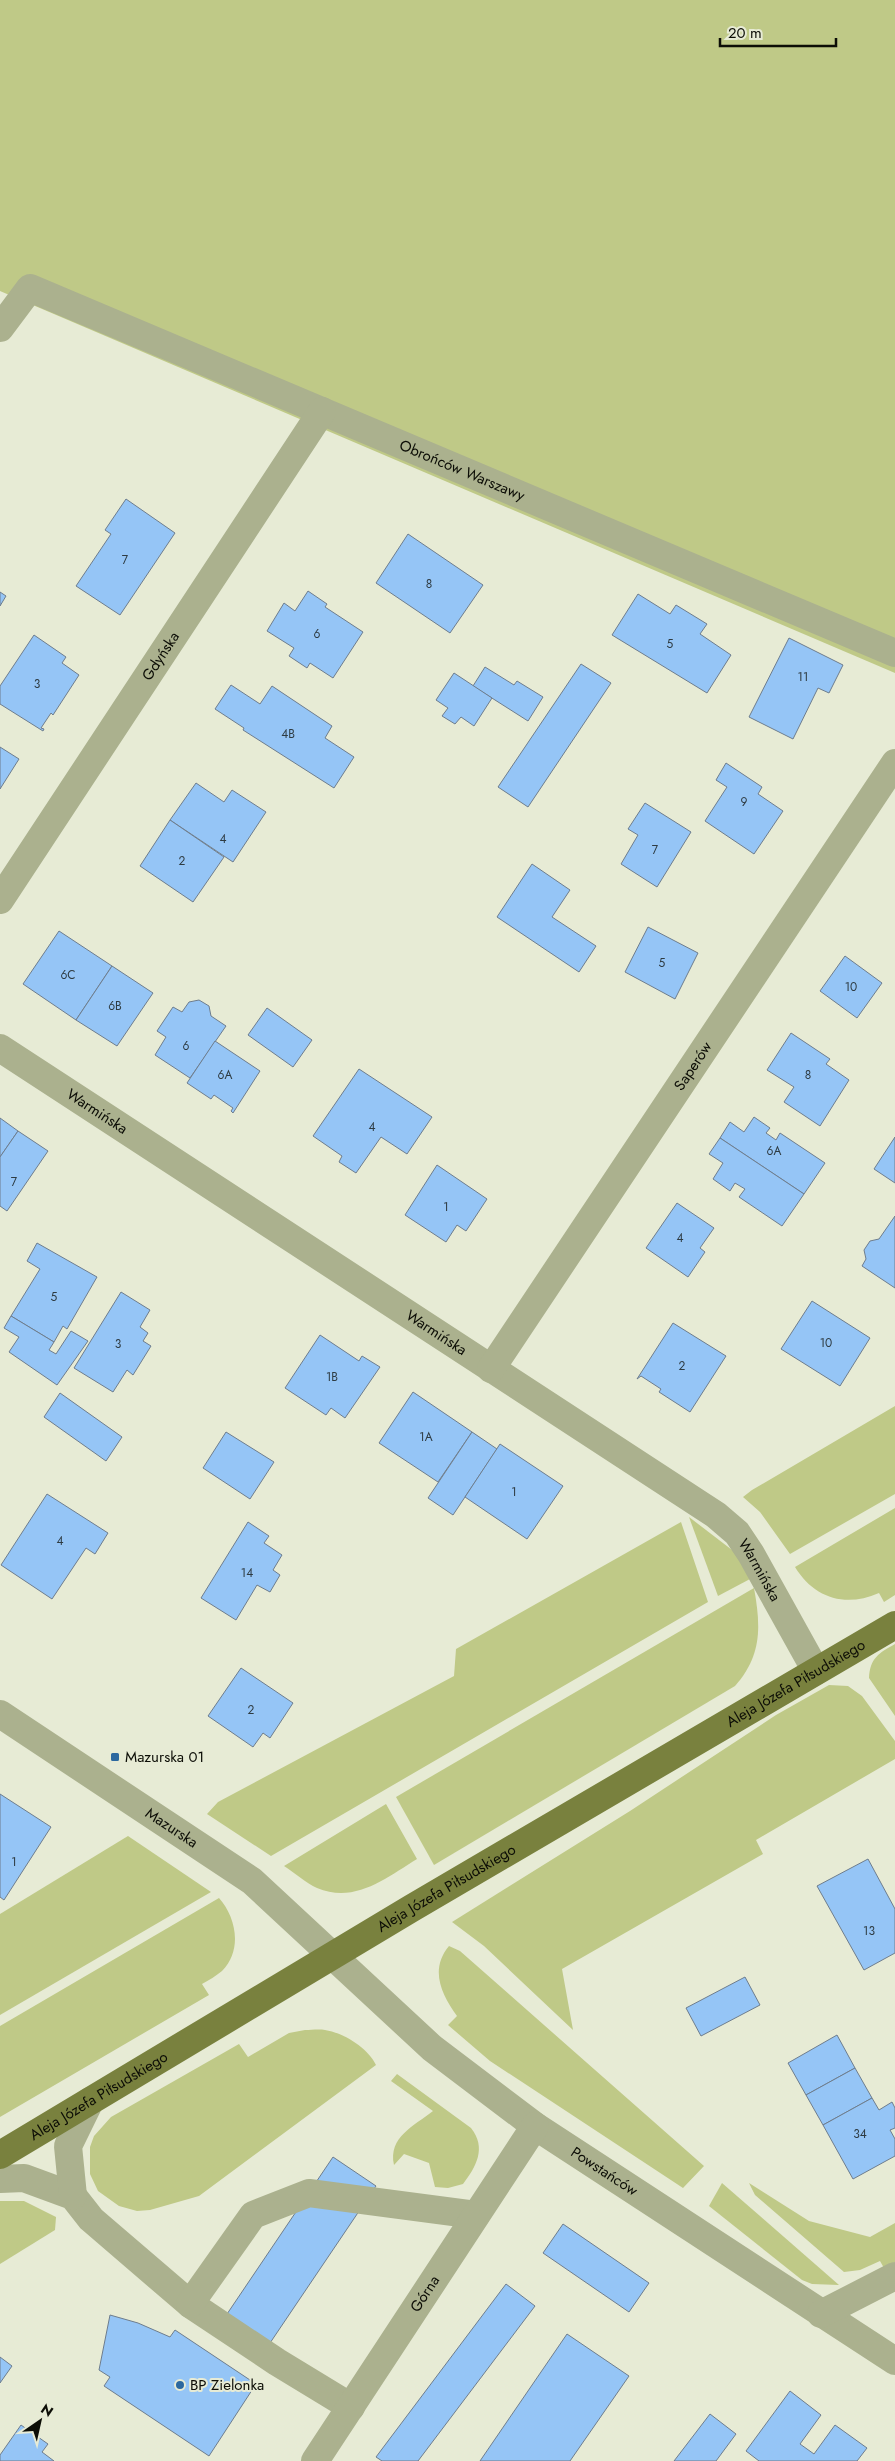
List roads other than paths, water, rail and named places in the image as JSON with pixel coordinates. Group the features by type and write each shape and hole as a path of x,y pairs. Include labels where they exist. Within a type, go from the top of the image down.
{"main road":[{"name":"Aleja Józefa Piłsudskiego","path":"0,2155 333,1955 895,1624"}],"street":[{"name":"Obrońców Warszawy","path":"0,328 30,288 895,652"},
{"name":"Gdyńska","path":"0,900 322,411"},
{"name":"Saperów","path":"491,1369 895,763"},
{"name":"Warmińska","path":"0,1048 716,1514 737,1533 755,1561 816,1671"},
{"name":"Mazurska","path":"0,1714 252,1881 333,1955"},
{"name":"Powstańców","path":"333,1955 432,2048 535,2126 895,2361"},
{"path":"72,2196 68,2146 90,2101"},
{"name":"Górna","path":"314,2461 535,2126"},
{"path":"0,2179 24,2178 72,2196 90,2219 190,2304 277,2362 351,2407"},
{"path":"190,2304 253,2216 309,2193 476,2215"},
{"path":"821,2314 895,2276"}],"place":[{"name":"Mazurska 01","path":"115,1757"},
{"name":"BP Zielonka","path":"180,2385"}]}
